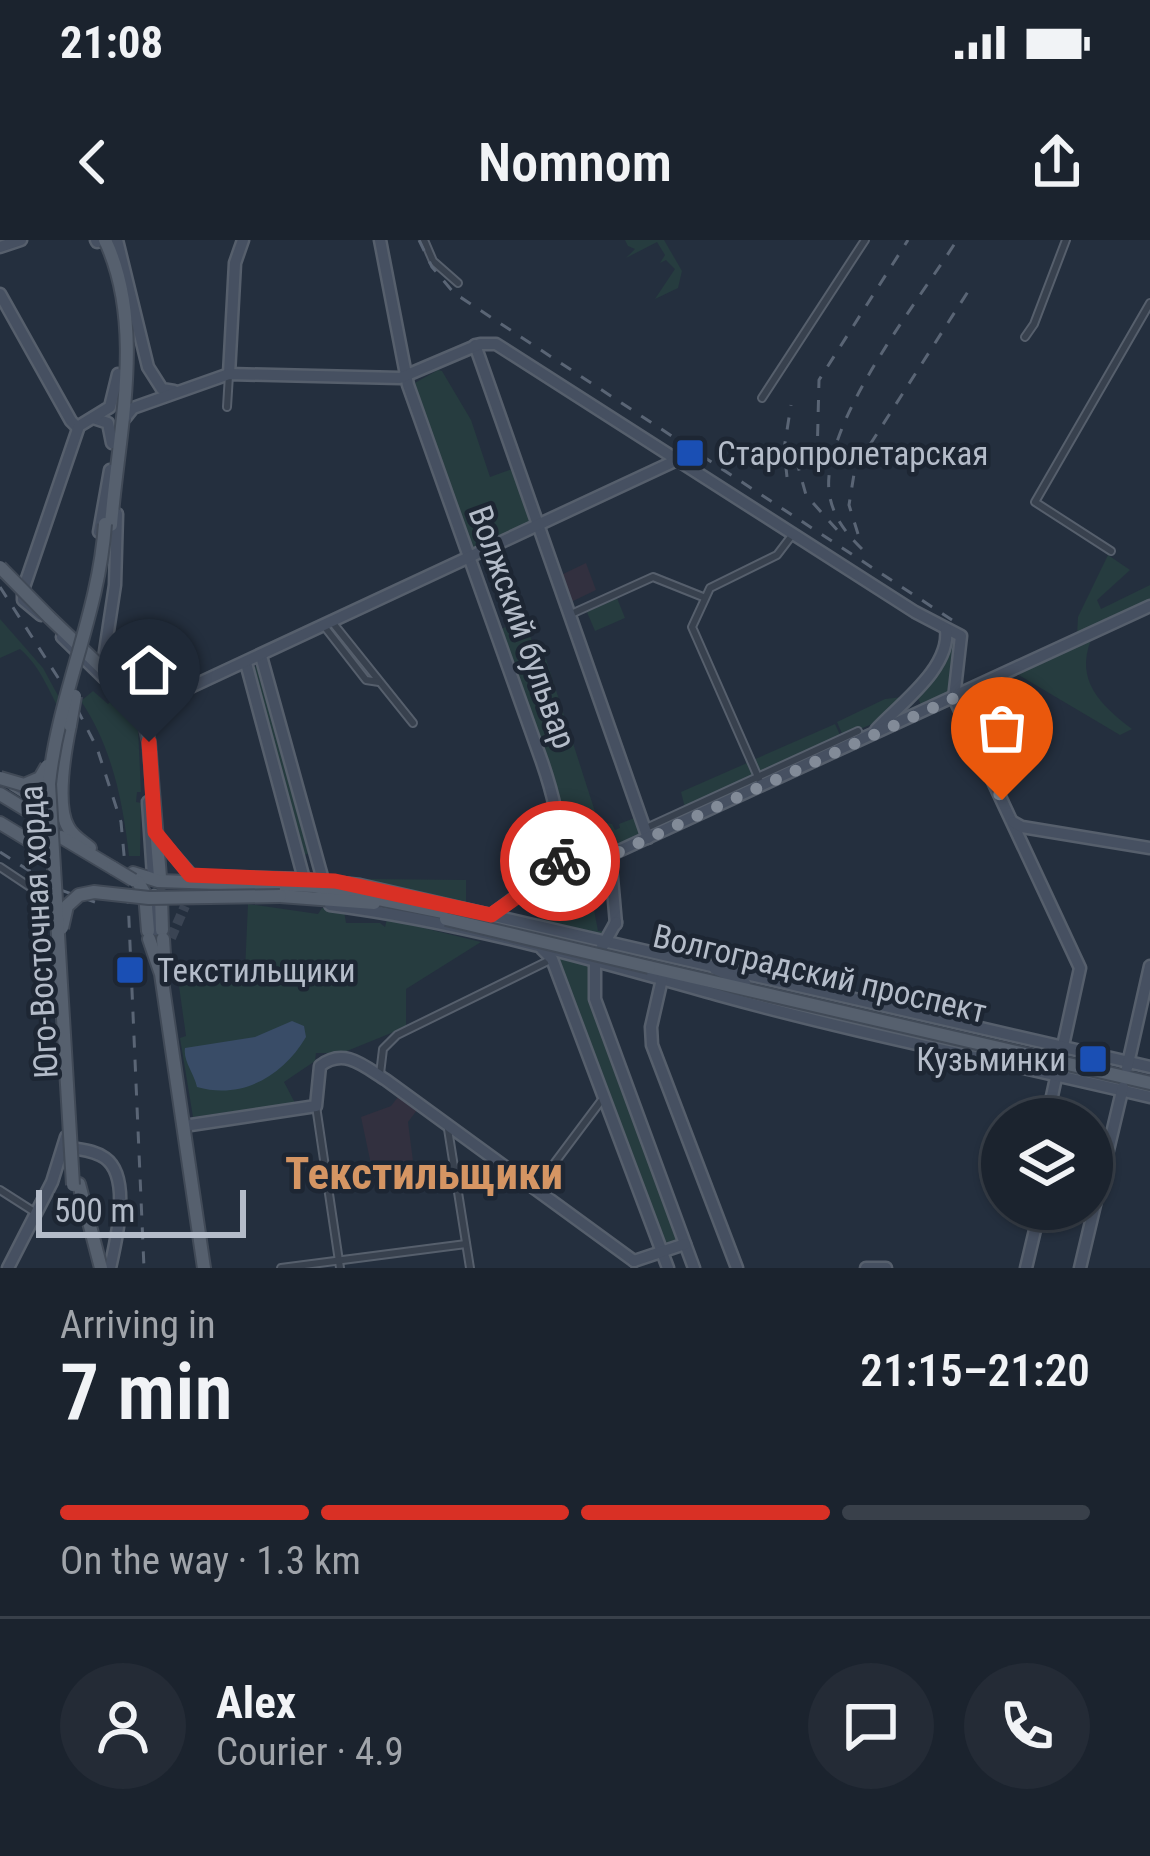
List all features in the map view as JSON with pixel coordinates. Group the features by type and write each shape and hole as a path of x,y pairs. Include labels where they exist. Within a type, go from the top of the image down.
{"main road":[{"path":"0,247 20,240"},
{"path":"117,240 153,377 153,396 134,398 125,354"},
{"path":"229,374 235,263 243,240"},
{"name":"Волжский бульвар","path":"380,240 406,377 547,776 560,856"},
{"name":"Юго-Восточная хорда","path":"99,241 122,293 125,354 102,598 63,734 55,786 76,1185 102,1268"},
{"name":"Юго-Восточная хорда","path":"99,241 116,296 116,443"},
{"path":"0,295 78,428"},
{"path":"116,443 129,411 229,374 406,377 488,342 961,636 954,698 1080,968 1052,1098"},
{"name":"Волжский бульвар","path":"475,346 646,834"},
{"path":"118,374 112,404 78,428 23,601 139,711 156,877"},
{"path":"153,377 162,389 178,391"},
{"path":"90,419 106,420 116,443"},
{"path":"139,711 677,460"},
{"path":"110,632 94,642 83,627 113,466"},
{"path":"107,671 104,658 117,557 113,466"},
{"name":"Юго-Восточная хорда","path":"102,1268 76,1185 50,784 57,730 93,609 108,525"},
{"path":"0,563 123,688"},
{"path":"26,585 123,688 139,711 149,742"},
{"path":"486,936 485,924 491,915 555,870 560,856 610,856 684,816 1150,606"},
{"path":"69,631 77,634 83,627"},
{"path":"864,734 931,671 946,644 946,629"},
{"path":"261,656 323,880"},
{"path":"246,663 304,878"},
{"path":"58,828 64,815 64,771 77,688"},
{"path":"155,704 150,711 149,742 156,877"},
{"path":"0,777 20,785 40,778 57,730"},
{"path":"0,777 52,807 58,828 70,1097 63,1151 8,1268"},
{"path":"147,780 145,866 134,878 154,898 207,1268"},
{"name":"Волгоградский проспект","path":"0,797 134,878 315,892 447,916"},
{"name":"Волгоградский проспект","path":"0,797 113,865"},
{"path":"0,821 57,856"},
{"path":"0,821 42,851 58,893"},
{"path":"1012,822 1150,848"},
{"path":"1022,842 1021,832 1028,828"},
{"path":"155,832 190,875 323,880 475,911 695,960 1061,1061"},
{"path":"300,860 316,854"},
{"path":"610,856 616,922 613,942 594,984 599,1013 694,1268"},
{"path":"219,885 259,877"},
{"path":"219,885 264,898"},
{"name":"Волгоградский проспект","path":"219,885 326,887 1150,1081"},
{"path":"62,928 70,902 89,892 149,898 280,896 380,904"},
{"path":"185,905 191,896 200,894 393,915"},
{"path":"333,900 990,1060 1061,1061"},
{"path":"469,932 478,924 475,911"},
{"path":"158,935 163,968"},
{"path":"539,948 552,959 668,1268"},
{"path":"695,960 746,983"},
{"name":"Волгоградский проспект","path":"649,963 1061,1061"},
{"path":"1080,1268 1150,966"},
{"path":"662,979 650,1033 652,1045 737,1268"},
{"path":"718,994 764,994"},
{"path":"881,1021 898,1037"},
{"path":"967,1041 990,1060"},
{"path":"186,1125 316,1106 320,1066 332,1057 345,1056 635,1264 685,1244"},
{"path":"1126,1076 1150,1067"},
{"path":"1126,1076 1150,1097"},
{"path":"63,1151 97,1154 114,1167 118,1180 114,1232 101,1235 85,1208"},
{"path":"102,1268 118,1219"},
{"path":"1026,1268 1035,1230"},
{"path":"866,1268 886,1268"}],"street":[{"path":"424,240 433,261 458,283"},
{"path":"762,398 865,240"},
{"path":"1024,337 1034,324 1066,240"},
{"path":"1112,551 1035,502 1150,303"},
{"path":"227,407 229,374"},
{"path":"760,782 692,632 714,585 777,555 793,534"},
{"path":"0,563 26,585"},
{"path":"569,615 650,577 660,577 704,598"},
{"path":"328,624 413,723"},
{"path":"0,867 58,893"},
{"path":"154,898 153,893 178,893 184,896 185,905"},
{"path":"379,1076 387,1042 552,959"},
{"path":"535,1189 604,1097"},
{"path":"316,1106 339,1264"},
{"path":"447,1126 470,1268"},
{"path":"0,1190 36,1213"},
{"path":"281,1268 466,1244"}],"shaded area":[{"path":"586,563 596,590 571,602 561,575"},
{"path":"398,1097 417,1110 408,1122 414,1169 373,1174 361,1117 391,1106"}],"green space":[{"path":"625,240 664,240 682,271 678,288 655,299 675,269 666,260 660,263 665,255 657,242 626,258 635,249"},
{"path":"438,370 471,420 490,477 515,468 532,519 529,525 472,553 413,384"},
{"path":"498,547 538,658 546,659 598,821 612,824 615,830 637,817 642,832 607,850 562,850 555,786 500,630 509,625 484,553"},
{"path":"1108,555 1130,570 1097,600 1101,609 1150,585 1150,601 1077,636 1078,617"},
{"path":"617,598 625,618 595,631 587,612"},
{"path":"0,619 43,668 62,703 60,711 38,670 20,649 0,658"},
{"path":"953,636 960,638 952,694 922,707 916,694 937,669"},
{"path":"1091,640 1086,667 1089,679 1101,701 1132,729 1120,735 1017,674"},
{"path":"261,664 311,853 301,856 250,669"},
{"path":"93,691 108,704 118,695 138,728 140,856 129,856 114,776 101,737 81,701"},
{"path":"903,697 877,722 843,736 837,722 885,699"},
{"path":"835,724 841,737 760,775 753,760"},
{"path":"747,763 755,775 685,808 681,792"},
{"path":"607,859 613,923 603,936 539,923 538,916 546,907 539,885 563,861","holes":["586,868 606,868 611,913 606,931 598,931"]},
{"path":"466,880 466,903 368,882"},
{"path":"248,904 318,914 322,908 344,911 346,923 385,927 387,919 481,942 406,989 406,1027 342,1053 316,1053 315,1061 284,1082 295,1103 193,1117 180,1038 186,1036 177,972 245,971"},
{"path":"552,954 592,964 590,985 682,1243 664,1249"}],"water":[{"path":"292,1021 304,1026 306,1037 273,1073 230,1090 197,1087 185,1048 255,1037"}],"tunnel":[{"path":"171,938 185,906"}],"railway":[{"path":"419,240 432,267 454,293 952,620"},
{"path":"817,460 819,380 908,240"},
{"path":"862,549 842,525 830,497 835,447 862,386 957,240"},
{"path":"858,534 849,505 855,468 969,290"},
{"path":"787,477 784,449 791,405"},
{"path":"796,459 806,495 838,531"},
{"path":"0,587 73,701 97,748 121,822 144,1268"},
{"path":"0,852 58,889 106,906"}],"way so far":[{"path":"560,861 560,856 610,856 954,698 1002,800"}],"place":[{"name":"Старопролетарская","path":"690,453"},
{"name":"Текстильщики","path":"130,970"},
{"name":"Кузьминки","path":"1093,1059"}],"district":[{"name":"Текстильщики","path":"424,1173"}],"route":[{"path":"149,742 155,832 190,875 335,881 491,915 552,872 560,861"}]}
